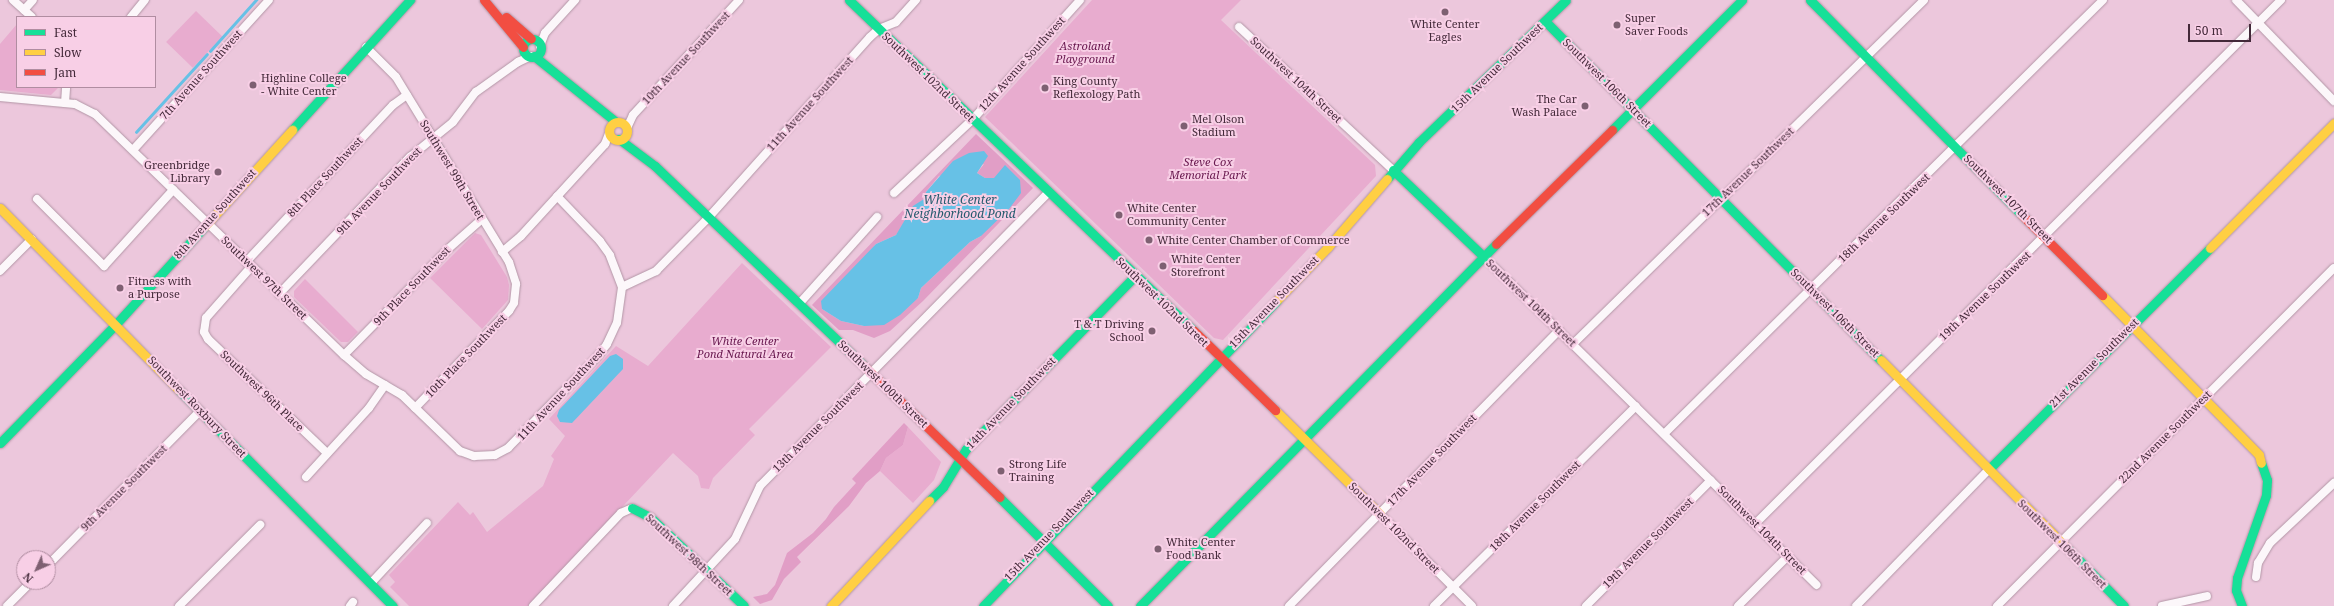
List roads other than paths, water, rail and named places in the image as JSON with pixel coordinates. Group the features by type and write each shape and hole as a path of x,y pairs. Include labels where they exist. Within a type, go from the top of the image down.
{"street":[{"path":"14,0 31,16"},
{"path":"24,10 33,0"},
{"path":"132,16 145,0"},
{"name":"7th Avenue Southwest","path":"133,150 269,0"},
{"name":"8th Avenue Southwest","path":"0,442 116,324 410,0"},
{"path":"533,56 540,47 545,33 575,0"},
{"name":"10th Avenue Southwest","path":"614,126 633,115 739,0"},
{"name":"Southwest 102nd Street","path":"849,0 1303,438 1472,606"},
{"name":"11th Avenue Southwest","path":"482,457 496,455 508,448 601,352 617,323 622,287 656,271 709,217 879,29 896,22 916,0"},
{"name":"12th Avenue Southwest","path":"894,193 973,119 1080,0"},
{"name":"15th Avenue Southwest","path":"983,606 1043,541 1328,247 1393,170 1566,0"},
{"path":"1140,606 1303,438 1742,0"},
{"name":"Southwest 107th Street","path":"1810,0 2133,324 2205,397 2259,455 2267,480 2261,515 2237,578 2236,590 2242,606"},
{"name":"17th Avenue Southwest","path":"1572,344 1924,0"},
{"name":"18th Avenue Southwest","path":"1664,434 2103,0"},
{"path":"2236,0 2334,101"},
{"name":"19th Avenue Southwest","path":"1756,523 2281,0"},
{"path":"486,3 532,39 572,86 614,126 605,144 521,236 502,252"},
{"path":"486,3 524,48 572,86"},
{"name":"Southwest 106th Street","path":"1545,21 2124,606"},
{"name":"Southwest 104th Street","path":"1239,28 1393,170 1484,257 1817,584"},
{"path":"524,48 532,39 545,33"},
{"name":"Southwest 99th Street","path":"366,48 388,68 407,95 502,252 516,284 514,303"},
{"name":"9th Avenue Southwest","path":"518,62 524,48"},
{"name":"9th Avenue Southwest","path":"279,294 410,157 453,122 476,92 518,62 533,56"},
{"path":"65,103 66,88"},
{"name":"8th Place Southwest","path":"203,325 206,318 249,264 394,105 407,95"},
{"name":"Southwest 97th Street","path":"0,97 82,106 96,114 279,294 344,355 366,374 402,395 460,451 482,457"},
{"name":"10th Avenue Southwest","path":"627,130 633,115"},
{"name":"21st Avenue Southwest","path":"1856,606 1989,469 2334,123"},
{"name":"Southwest 100th Street","path":"614,126 627,130 655,166"},
{"name":"Southwest 100th Street","path":"614,126 618,139 655,166 709,217 872,373 1108,606"},
{"path":"605,144 618,139 627,130"},
{"path":"37,199 104,266 173,190"},
{"name":"13th Avenue Southwest","path":"673,606 740,533 760,486 1049,192"},
{"path":"557,196 600,240 610,255 622,287"},
{"name":"Southwest Roxbury Street","path":"0,208 393,606"},
{"path":"799,304 877,217"},
{"name":"9th Place Southwest","path":"344,355 448,249 482,219"},
{"path":"0,271 32,239"},
{"name":"22nd Avenue Southwest","path":"1996,606 2334,268"},
{"name":"14th Avenue Southwest","path":"831,606 937,495 961,460 966,449 1135,276"},
{"name":"10th Place Southwest","path":"415,408 514,303"},
{"name":"Southwest 96th Place","path":"203,325 208,340 327,453"},
{"name":"17th Avenue Southwest","path":"1289,606 1559,330"},
{"path":"306,477 369,408 385,385"},
{"name":"18th Avenue Southwest","path":"1434,606 1636,406"},
{"name":"9th Avenue Southwest","path":"56,557 200,411"},
{"name":"19th Avenue Southwest","path":"1586,606 1711,480"},
{"path":"2256,577 2258,563 2270,543 2334,483"},
{"path":"533,606 620,513 632,508"},
{"name":"Southwest 98th Street","path":"632,508 650,517 744,606"},
{"path":"371,583 426,523"},
{"path":"180,606 260,525"},
{"path":"1738,606 1788,556"},
{"path":"7,606 23,590"},
{"path":"2162,606 2207,596"}],"water":[{"name":"White Center Neighborhood Pond","path":"984,151 988,156 977,173 985,178 994,178 1005,165 1020,180 1021,193 1009,209 981,236 970,242 921,288 918,298 900,315 884,325 864,326 841,321 822,309 821,301 876,244 896,235 913,206 924,199 926,192 953,161 969,153"},
{"path":"616,354 623,359 623,369 572,423 560,422 557,416 559,410 610,356"}],"waterway":[{"path":"210,51 256,0"},
{"path":"136,132 207,54"}],"place":[{"name":"White Center Eagles","path":"1445,12"},
{"name":"Super Saver Foods","path":"1617,25"},
{"name":"Highline College - White Center","path":"253,85"},
{"name":"King County Reflexology Path","path":"1045,88"},
{"name":"The Car Wash Palace","path":"1585,106"},
{"name":"Mel Olson Stadium","path":"1184,126"},
{"name":"Greenbridge Library","path":"218,172"},
{"name":"White Center Community Center","path":"1119,215"},
{"name":"White Center Chamber of Commerce","path":"1149,240"},
{"name":"White Center Storefront","path":"1163,266"},
{"name":"Fitness with a Purpose","path":"120,288"},
{"name":"T & T Driving School","path":"1152,331"},
{"name":"Strong Life Training","path":"1001,471"},
{"name":"White Center Food Bank","path":"1158,549"}],"park label":[{"name":"Astroland Playground","path":"1085,53"},
{"name":"Steve Cox Memorial Park","path":"1208,169"},
{"name":"White Center Pond Natural Area","path":"745,348"}]}
